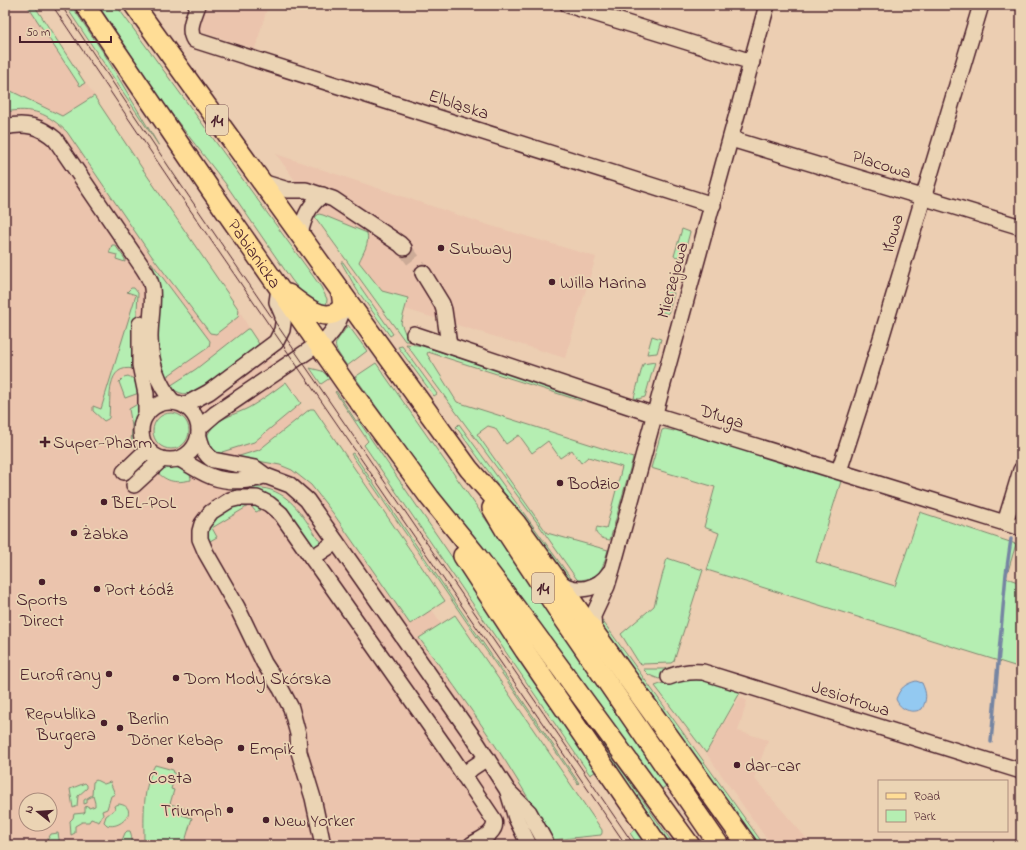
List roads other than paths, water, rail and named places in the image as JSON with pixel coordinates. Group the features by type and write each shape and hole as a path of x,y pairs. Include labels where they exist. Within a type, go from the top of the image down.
{"main road":[{"name":"Pabianicka","path":"85,5 154,108 318,344 430,498"},
{"name":"14","path":"134,5 300,235 342,299 469,469 504,530 719,845"},
{"path":"279,288 319,314 334,314 342,299"},
{"path":"469,469 516,523 747,845"},
{"path":"430,498 471,570 658,845"},
{"name":"14","path":"430,498 477,556 690,845"}],"street":[{"name":"Elbląska","path":"198,5 190,28 190,35 194,40 713,205"},
{"path":"568,5 752,62"},
{"name":"Mierzejowa","path":"594,631 593,616 607,586 613,566 767,5"},
{"name":"Iłowa","path":"840,472 981,5"},
{"path":"5,127 15,124 26,124 47,132 55,139 138,260 148,277 152,288 150,339 151,356 156,374 162,386 179,404 196,417 204,452 207,456 213,460 250,466 266,476 282,481 299,491 307,500 487,758 508,791 529,812 547,845"},
{"name":"Placowa","path":"731,139 1021,227"},
{"path":"262,182 288,190 306,190 333,199 404,248"},
{"path":"300,235 308,210 315,200 322,195"},
{"path":"138,260 142,286 140,365 147,402 146,415"},
{"path":"423,273 442,304 449,345"},
{"path":"279,288 277,302 283,316 283,323 282,330 276,342 209,392 179,404 163,403 153,408 146,415 142,423 141,434 144,444 150,453 170,461 189,455 196,447 200,432 228,405 327,338 333,331 341,316 342,299"},
{"name":"Długa","path":"414,334 655,416 1021,528"},
{"path":"124,472 148,449"},
{"path":"134,485 162,459"},
{"path":"180,459 197,471 215,478 246,481 261,476 266,476"},
{"path":"1004,523 1021,470"},
{"path":"323,845 313,798 299,752 298,734 291,708 281,689 264,663 237,607 202,545 200,531 211,512 238,498 256,498 269,504 282,514 494,820 495,825 491,832 471,845"},
{"path":"312,558 336,542"},
{"path":"558,581 573,588 582,589 591,587 603,581 613,566"},
{"name":"Jesiotrowa","path":"669,677 682,672 704,672 1021,771"},
{"path":"464,776 472,768 487,758"},
{"path":"508,791 516,818 529,845"}],"water":[{"path":"916,681 922,683 926,693 926,699 922,709 910,711 900,706 896,699 903,687"}],"waterway":[{"path":"991,742 1006,574 1011,539"}],"tunnel":[{"path":"404,248 423,273"}],"tram line":[{"path":"52,5 184,201 626,845"},
{"path":"61,5 181,185 634,845"}],"place":[{"name":"Subway","path":"441,248"},
{"name":"Willa Marina","path":"552,282"},
{"name":"Super-Pharm","path":"45,442"},
{"name":"Bodzio","path":"560,483"},
{"name":"BEL-POL","path":"104,502"},
{"name":"Żabka","path":"74,533"},
{"name":"Sports Direct","path":"42,582"},
{"name":"Port Łódź","path":"97,589"},
{"name":"Eurofirany","path":"109,674"},
{"name":"Dom Mody Skórska","path":"176,678"},
{"name":"Republika Burgera","path":"104,723"},
{"name":"Berlin Döner Kebap","path":"120,728"},
{"name":"Empik","path":"241,748"},
{"name":"Costa","path":"170,760"},
{"name":"dar-car","path":"737,765"},
{"name":"Triumph","path":"230,810"},
{"name":"New Yorker","path":"266,820"}]}
